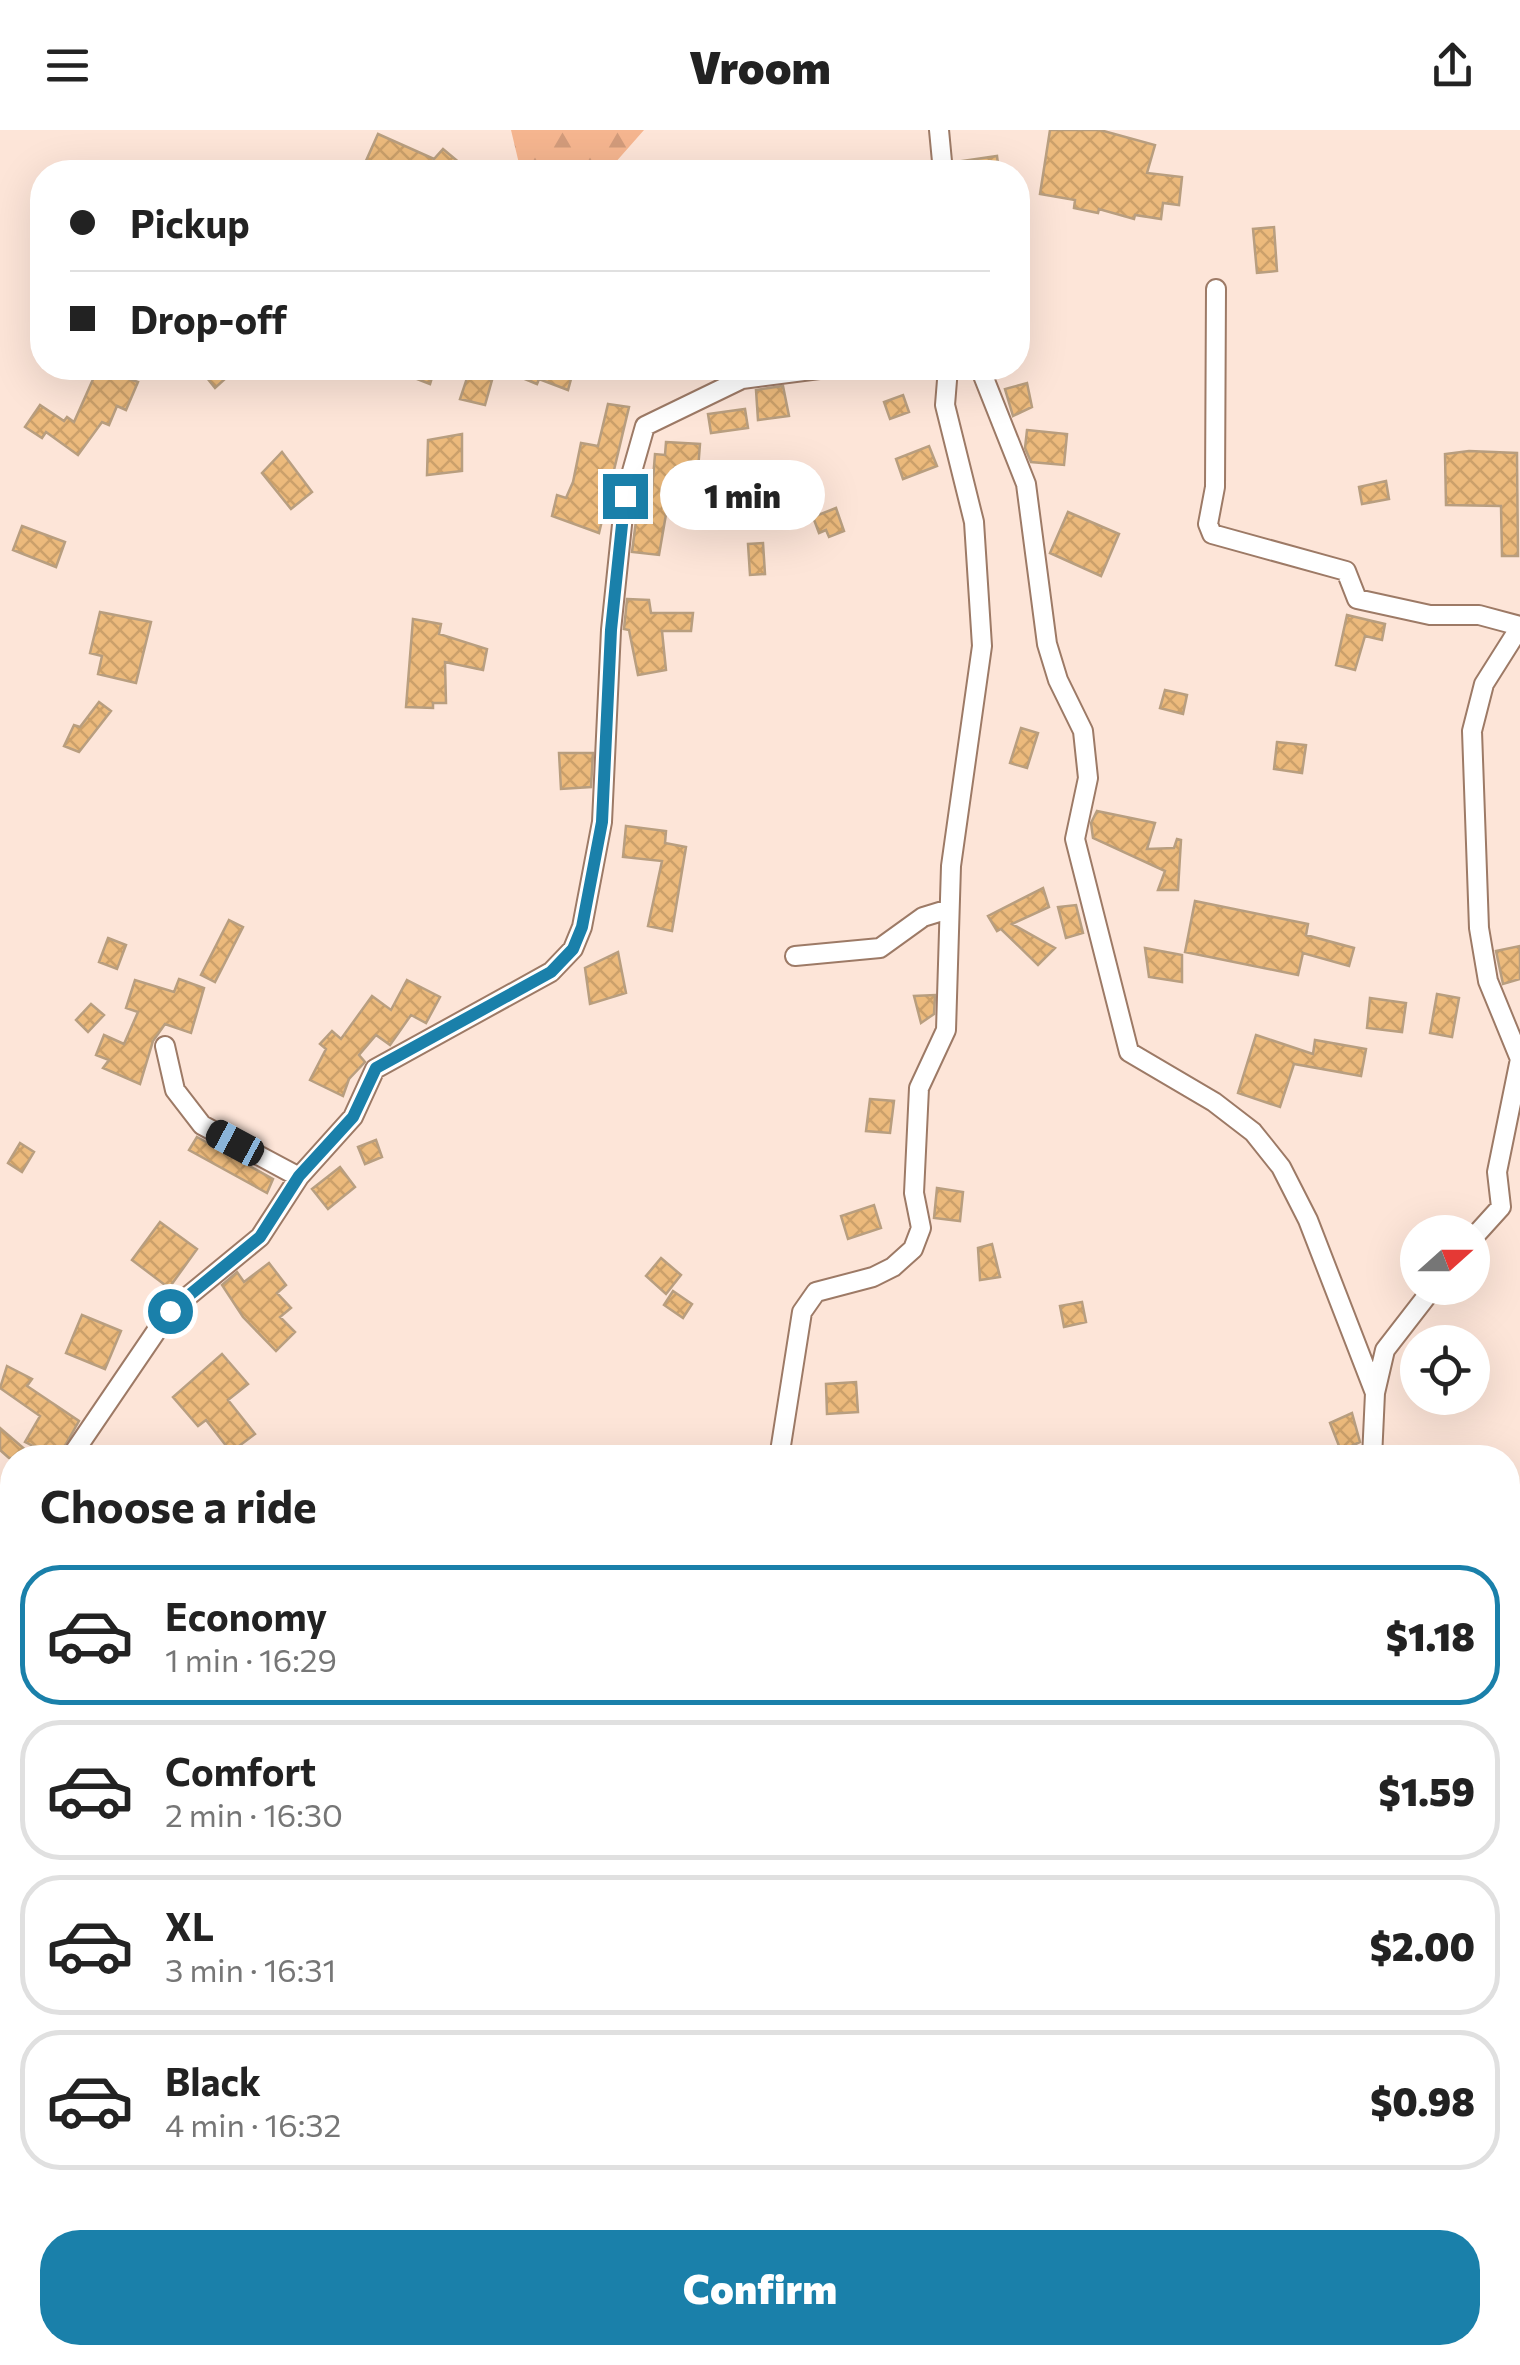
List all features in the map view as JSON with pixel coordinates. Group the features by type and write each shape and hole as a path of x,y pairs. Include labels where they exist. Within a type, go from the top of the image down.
{"street":[{"path":"940,130 942,160"},
{"path":"1216,289 1215,487 1208,524 1212,534 1346,571 1357,599 1430,615 1479,615 1520,627 1484,684 1472,731 1479,928 1488,981 1520,1059 1497,1172 1501,1207 1490,1219"},
{"path":"79,1445 170,1311 260,1237 299,1176 353,1117 376,1068 551,972 573,949 582,927 602,822 611,630 623,515 644,426 740,380"},
{"path":"781,1445 802,1312 816,1292 873,1278 893,1266 914,1249 921,1228 914,1193 919,1088 946,1030 952,950 949,909 982,646 974,522 945,404 947,380"},
{"path":"985,380 1026,484 1047,644 1058,680 1084,731 1088,778 1074,839 1128,1052 1254,1132 1281,1168 1308,1220 1375,1393"},
{"path":"795,956 880,948 923,916 949,909"},
{"path":"165,1046 175,1090 202,1125 299,1176"},
{"path":"1373,1445 1375,1393 1385,1350 1420,1305"}],"green space":[{"path":"511,130 644,130 618,160 518,160"}],"building":[{"path":"1050,130 1100,130 1155,145 1147,173 1182,177 1179,205 1163,203 1161,219 1135,215 1134,219 1099,209 1098,213 1074,208 1075,200 1040,194"},
{"path":"378,134 434,159 443,149 456,160 366,160"},
{"path":"1274,227 1277,271 1257,273 1253,229"},
{"path":"93,380 138,382 126,410 117,406 109,425 102,422 78,455 46,432 42,438 25,427 40,405 64,421 67,417 74,422"},
{"path":"466,380 492,380 485,405 460,399"},
{"path":"542,380 571,380 568,390"},
{"path":"1027,383 1032,407 1013,416 1005,389"},
{"path":"783,386 789,416 758,420 756,390"},
{"path":"903,395 909,412 890,419 884,402"},
{"path":"608,404 629,407 599,533 552,516 557,495 566,498 573,482 581,443 598,446"},
{"path":"745,409 748,428 711,433 708,414"},
{"path":"1027,430 1067,434 1064,465 1031,462 1025,448"},
{"path":"462,434 462,471 427,475 428,440"},
{"path":"666,442 700,444 698,470 674,468 659,555 632,552 640,490 652,492 655,454 665,455"},
{"path":"929,446 937,466 903,479 896,459"},
{"path":"282,452 312,492 291,509 262,473"},
{"path":"1517,453 1518,556 1502,556 1501,506 1446,505 1445,454"},
{"path":"1386,481 1389,499 1362,504 1359,487"},
{"path":"836,508 844,531 829,537 826,530 819,533 813,517"},
{"path":"1068,512 1119,534 1101,576 1050,553"},
{"path":"22,526 65,542 56,567 13,550"},
{"path":"763,543 765,574 750,575 748,544"},
{"path":"627,599 649,600 651,613 693,613 691,631 662,631 666,670 638,675 629,630 624,629"},
{"path":"100,612 151,622 136,683 98,674 102,656 90,653"},
{"path":"1347,615 1385,624 1382,640 1365,636 1355,670 1336,665"},
{"path":"413,619 441,624 439,634 487,649 483,670 445,662 446,703 433,703 433,708 406,707"},
{"path":"1165,690 1187,695 1183,714 1160,708"},
{"path":"99,702 111,711 79,752 64,746 74,725 80,727"},
{"path":"1021,728 1038,733 1027,768 1010,763"},
{"path":"1277,742 1306,745 1302,773 1274,769"},
{"path":"559,753 593,753 591,787 561,789"},
{"path":"1097,811 1155,823 1147,849 1174,848 1177,839 1181,840 1178,890 1158,890 1165,871 1093,838 1091,823"},
{"path":"626,826 666,831 665,843 686,847 672,931 648,926 662,861 623,857"},
{"path":"1043,888 1049,907 1012,924 1055,948 1038,965 1001,929 997,931 988,916"},
{"path":"1195,901 1308,924 1306,935 1354,948 1349,966 1303,953 1298,975 1185,952"},
{"path":"1076,905 1083,933 1066,938 1058,907"},
{"path":"229,920 243,927 215,982 201,975"},
{"path":"108,938 126,945 117,969 99,962"},
{"path":"1520,946 1520,979 1503,984 1496,951"},
{"path":"1145,948 1182,955 1182,982 1149,977"},
{"path":"618,952 626,993 590,1004 585,968"},
{"path":"179,979 204,988 191,1033 165,1024 153,1041 140,1084 103,1068 109,1060 96,1055 104,1035 124,1044 138,1012 126,1008 135,980 174,992"},
{"path":"407,980 440,997 426,1023 411,1015 390,1045 376,1035 359,1055 365,1062 349,1079 343,1096 310,1080 326,1049 320,1044 332,1031 341,1039 372,996 391,1010"},
{"path":"1437,994 1459,998 1452,1037 1430,1033"},
{"path":"935,995 934,1014 921,1023 914,996"},
{"path":"1370,998 1406,1003 1402,1032 1367,1028"},
{"path":"91,1004 104,1015 88,1032 76,1020"},
{"path":"1256,1035 1313,1054 1315,1040 1366,1049 1361,1076 1294,1064 1280,1107 1238,1093"},
{"path":"870,1099 894,1101 890,1133 866,1131"},
{"path":"197,1137 273,1179 267,1193 189,1150"},
{"path":"376,1140 382,1157 365,1164 358,1147"},
{"path":"20,1143 34,1152 22,1172 8,1163"},
{"path":"340,1167 355,1187 328,1209 312,1189"},
{"path":"937,1188 963,1192 960,1221 934,1218"},
{"path":"874,1205 881,1228 848,1239 841,1216"},
{"path":"160,1222 197,1249 169,1288 132,1260"},
{"path":"992,1244 1000,1277 980,1280 978,1248"},
{"path":"661,1258 681,1275 666,1294 646,1276"},
{"path":"269,1263 286,1285 277,1293 291,1308 280,1317 295,1332 276,1351 243,1317 222,1285 237,1272 244,1282"},
{"path":"673,1291 692,1304 683,1318 664,1305"},
{"path":"1082,1302 1086,1322 1064,1327 1060,1306"},
{"path":"82,1315 121,1331 105,1369 66,1353"},
{"path":"222,1354 248,1384 228,1400 255,1434 240,1445 226,1445 206,1420 198,1426 173,1397"},
{"path":"7,1366 32,1379 27,1386 79,1421 65,1445 25,1442 40,1416 0,1388"},
{"path":"856,1382 858,1412 827,1414 826,1384"},
{"path":"1352,1413 1360,1442 1339,1445 1330,1423"},
{"path":"0,1428 20,1445 0,1445"}],"route":[{"path":"170,1311 260,1237 299,1176 353,1117 376,1068 551,972 573,949 582,927 602,822 611,630 625,496"}]}
